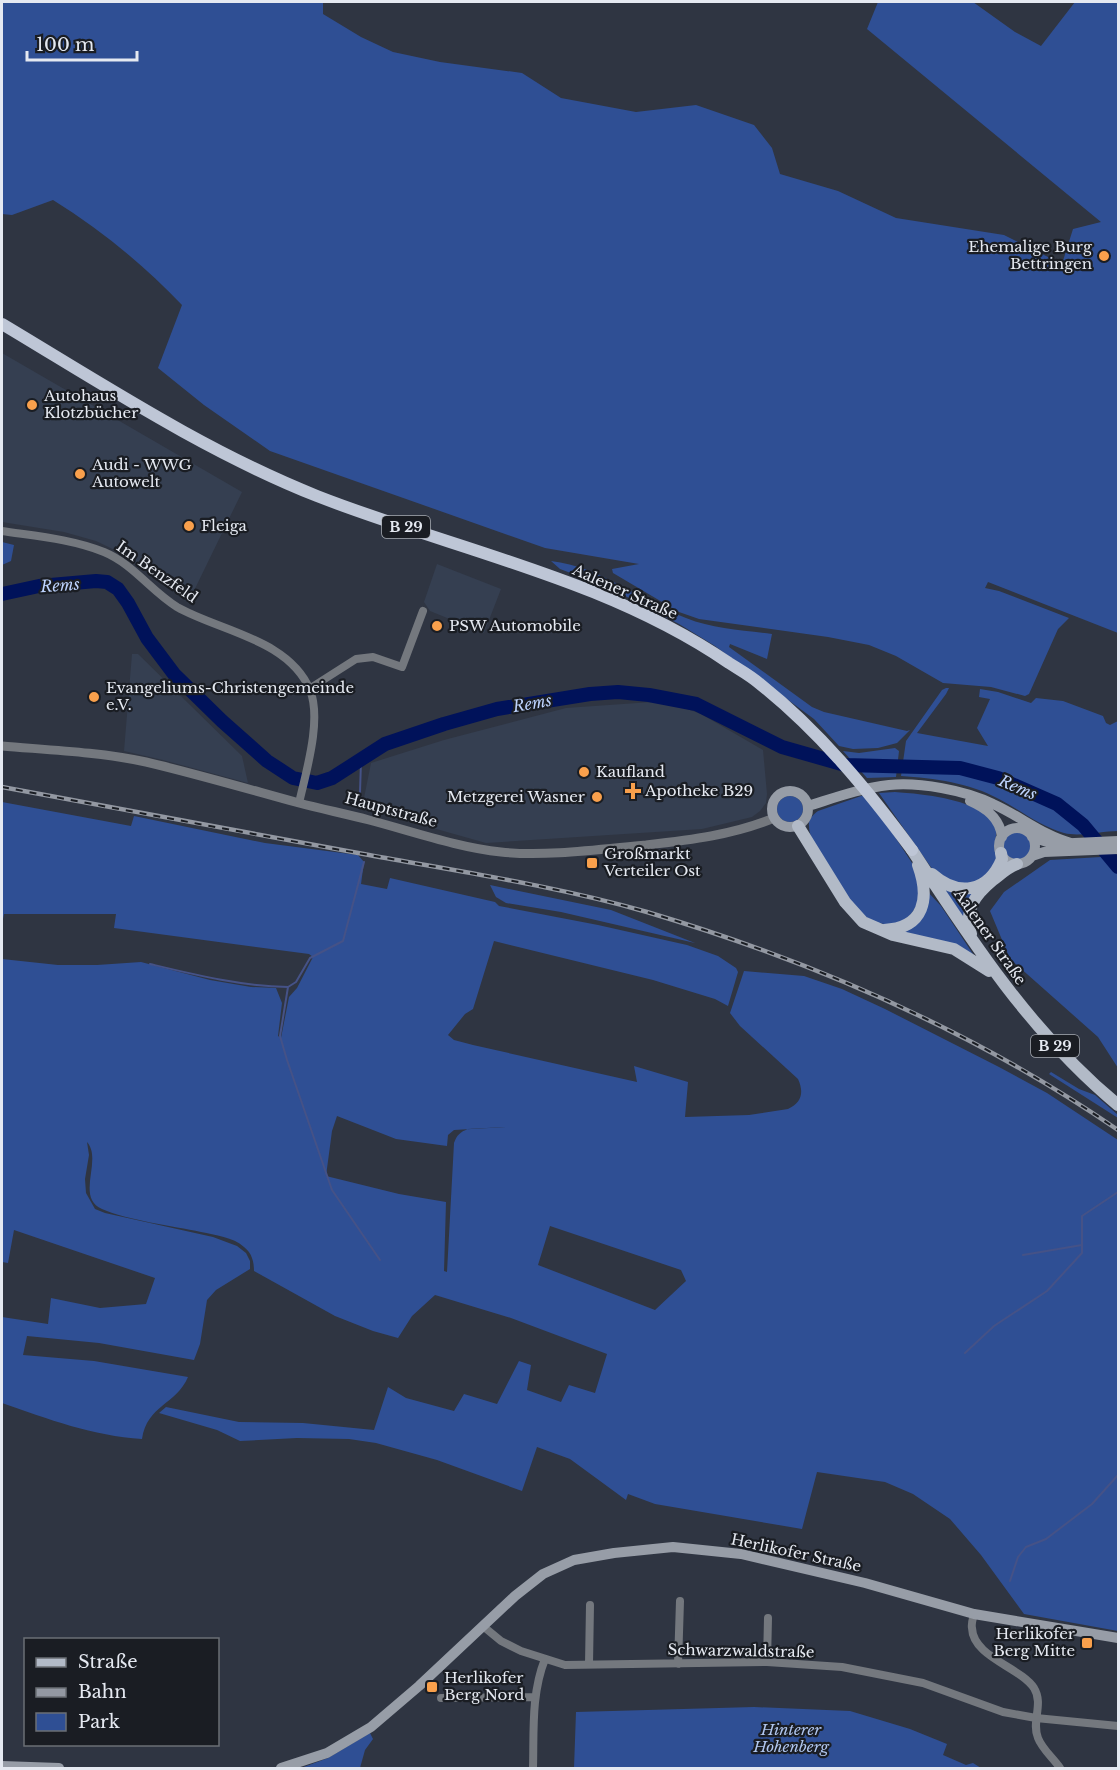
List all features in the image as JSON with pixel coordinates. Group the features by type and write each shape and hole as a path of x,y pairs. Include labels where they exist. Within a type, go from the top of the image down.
{"highway":[{"name":"Aalener Straße","path":"2,324 134,404 259,470 373,517 600,594 659,620 711,650 760,683 808,727 854,774 912,850"}],"main road":[{"path":"808,806 868,788 897,784 926,786 975,798 1001,808 1046,835 1077,846"},
{"path":"868,788 921,791 968,800 992,815 999,824 1002,837 1000,844 1002,859 994,872 979,886 959,890 945,885 924,867"},
{"path":"783,792 799,793 808,806 806,818 798,826 788,827 778,823 772,813 774,801 783,792"},
{"path":"975,798 1019,829 1029,833 1035,847 1032,856"},
{"path":"798,826 850,910 863,922 910,939 954,949 981,964 1000,979"},
{"path":"1002,837 1008,831 1019,829"},
{"path":"1032,837 1044,842 1119,849"},
{"path":"975,944 968,917 973,900 1004,871 1044,852 1119,841"},
{"path":"882,930 902,927 911,922 922,906 924,886 912,850"},
{"name":"Aalener Straße","path":"912,850 975,944 1021,1006 1067,1059 1119,1105"},
{"path":"1001,853 1007,861 1017,864"},
{"name":"Herlikofer Straße","path":"281,1768 306,1762 327,1753 371,1727 484,1627 515,1596 543,1574 574,1560 674,1547 741,1554 865,1584 974,1614 1119,1638"},
{"path":"2,1766 59,1768"}],"street":[{"name":"Im Benzfeld","path":"2,531 74,543 105,552 130,568 178,607 232,628 262,644 294,666 309,689 314,717 299,802"},
{"path":"309,689 356,659 373,657 402,667 423,611"},
{"name":"Hauptstraße","path":"2,746 104,755 143,761 486,850 512,853 608,848 718,836 753,827 774,818"},
{"path":"678,1664 680,1601"},
{"path":"590,1605 590,1664"},
{"path":"974,1614 972,1628 975,1639 985,1651 1033,1687 1039,1698 1036,1718 1038,1738 1060,1768"},
{"path":"767,1662 768,1618"},
{"name":"Schwarzwaldstraße","path":"484,1627 501,1641 521,1651 565,1665 767,1662 842,1667 923,1683 1003,1712 1036,1718 1119,1726"},
{"path":"533,1768 537,1678 545,1659"},
{"path":"441,1698 535,1697"}],"shaded area":[{"path":"2,353 242,492 188,603 123,554 96,541 64,532 2,522"},
{"path":"437,564 501,589 484,633 430,611 424,602"},
{"path":"132,654 138,654 242,756 248,783 124,751"},
{"path":"652,702 679,706 701,714 763,750 767,794 766,803 760,811 752,817 702,829 486,843 362,808 371,763 444,740 566,708"}],"green space":[{"path":"2,2 323,2 323,14 361,37 393,52 440,62 522,73 561,98 636,112 696,105 754,125 772,148 780,174 838,191 896,218 1004,235 1062,264 1073,229 1101,222 867,29 878,2 973,2 1015,32 1041,46 1075,2 1118,2 1118,633 988,582 985,588 999,591 1069,618 1058,629 1029,694 1025,696 991,687 943,683 896,656 869,645 699,619 679,612 613,573 612,569 639,564 545,548 270,451 204,405 158,368 182,305 153,276 105,236 53,200 12,215 2,214"},
{"path":"2,542 14,545 11,561 2,565"},
{"path":"551,561 570,564 604,577 669,611 696,622 728,629 772,634 767,659 730,644 729,647 812,707 824,712 910,730 897,743 878,748 853,749 839,746 814,719 715,646 679,624 608,587 560,569"},
{"path":"949,688 946,694 917,733 988,746 977,728 990,699 979,697 980,689 998,692 1031,703 1036,698 1063,701 1103,716 1106,723 1110,725 1118,721 1118,831 1064,833 1047,827 988,793 939,780 901,776 906,741 942,690"},
{"path":"895,748 899,751 896,777 867,778 843,751 859,753"},
{"path":"895,792 953,800 981,811 996,830 996,860 986,878 963,886 935,873 879,793"},
{"path":"864,795 880,814 914,866 921,898 910,915 894,924 873,921 855,907 811,838 810,819 818,811"},
{"path":"790,796 799,800 803,809 799,818 790,822 781,818 777,809 781,800"},
{"path":"2,802 131,826 134,816 265,843 358,855 364,862 361,884 387,889 390,878 495,902 499,906 687,945 718,956 736,968 738,972 728,1006 715,999 653,980 494,941 473,1009 465,1014 448,1035 454,1040 473,1045 637,1082 634,1066 688,1082 685,1117 749,1115 788,1109 793,1107 801,1097 798,1079 740,1026 730,1013 744,971 804,976 842,989 1047,1093 1118,1140 1118,1631 1024,1614 981,1555 950,1519 913,1494 885,1482 817,1472 802,1529 655,1504 628,1494 626,1500 570,1459 537,1447 522,1491 437,1460 376,1443 349,1439 297,1438 240,1441 217,1430 159,1413 166,1407 239,1422 303,1423 374,1430 388,1387 406,1398 454,1411 464,1394 497,1404 519,1361 531,1365 527,1390 561,1402 569,1385 595,1393 607,1354 511,1318 435,1295 412,1316 398,1338 335,1316 254,1271 249,1252 235,1241 218,1235 137,1220 102,1209 94,1203 91,1196 92,1158 87,1142 89,1155 85,1179 86,1193 95,1209 105,1213 213,1237 237,1246 246,1253 250,1261 250,1269 216,1290 207,1300 200,1344 194,1360 99,1343 27,1336 23,1355 94,1361 188,1377 176,1394 150,1419 142,1439 88,1431 2,1403 2,1317 48,1324 51,1298 100,1308 146,1304 155,1278 14,1230 8,1263 2,1262 2,959 58,965 141,962 210,980 251,987 276,988 282,1003 278,1036 281,1038 289,997 297,988 313,957 309,954 114,928 116,914 4,914 2,919","holes":["337,1116 396,1139 447,1146 448,1135 454,1130 467,1129 459,1134 454,1143 447,1272 444,1271 446,1202 399,1194 326,1176 332,1131","550,1226 681,1270 686,1281 655,1310 538,1265"]},
{"path":"1017,832 1027,836 1031,846 1027,856 1017,860 1007,856 1003,846 1007,836"},
{"path":"1118,856 1118,1068 1098,1037 1010,959 990,911 1004,892 1050,860"},
{"path":"490,885 611,910 695,943 561,912 506,903 496,897"},
{"path":"941,888 954,893 973,892 965,919"},
{"path":"927,891 941,906 975,957 903,935"},
{"path":"1051,1072 1079,1089 1095,1095 1118,1115 1118,1118 1049,1074"},
{"name":"Hinterer Hohenberg","path":"754,1707 850,1711 910,1729 947,1744 943,1755 966,1765 973,1763 981,1768 574,1768 576,1712"},
{"path":"370,1733 373,1739 365,1750 360,1768 301,1768 328,1758"}],"waterway":[{"name":"Rems","path":"2,594 39,586 107,582 118,589 147,638 174,674 267,761 293,778 317,783 332,778 385,744 497,709 590,694 618,692 649,695 696,704 782,747 845,765 960,768 998,778 1057,804 1083,825 1118,867"},
{"path":"360,792 361,761"},
{"path":"364,862 343,941 310,958 296,982 288,987 280,1036 332,1190 380,1260"},
{"path":"150,964 235,982 288,987"},
{"path":"965,1353 994,1326 1047,1291 1082,1253 1082,1216 1118,1192"},
{"path":"1023,1255 1082,1245"},
{"path":"1010,1581 1018,1557 1026,1547 1046,1539 1092,1504 1118,1475"}],"railway":[{"path":"2,787 509,880 647,912 771,953 892,1003 1007,1061 1118,1130"}],"place":[{"name":"Ehemalige Burg Bettringen","path":"1104,256"},
{"name":"Autohaus Klotzbücher","path":"32,405"},
{"name":"Audi - WWG Autowelt","path":"80,474"},
{"name":"Fleiga","path":"189,526"},
{"name":"PSW Automobile","path":"437,626"},
{"name":"Evangeliums-Christengemeinde e.V.","path":"94,697"},
{"name":"Kaufland","path":"584,772"},
{"name":"Apotheke B29","path":"633,791"},
{"name":"Metzgerei Wasner","path":"597,797"},
{"name":"Großmarkt Verteiler Ost","path":"592,863"},
{"name":"Herlikofer Berg Mitte","path":"1087,1643"},
{"name":"Herlikofer Berg Nord","path":"432,1687"}]}
